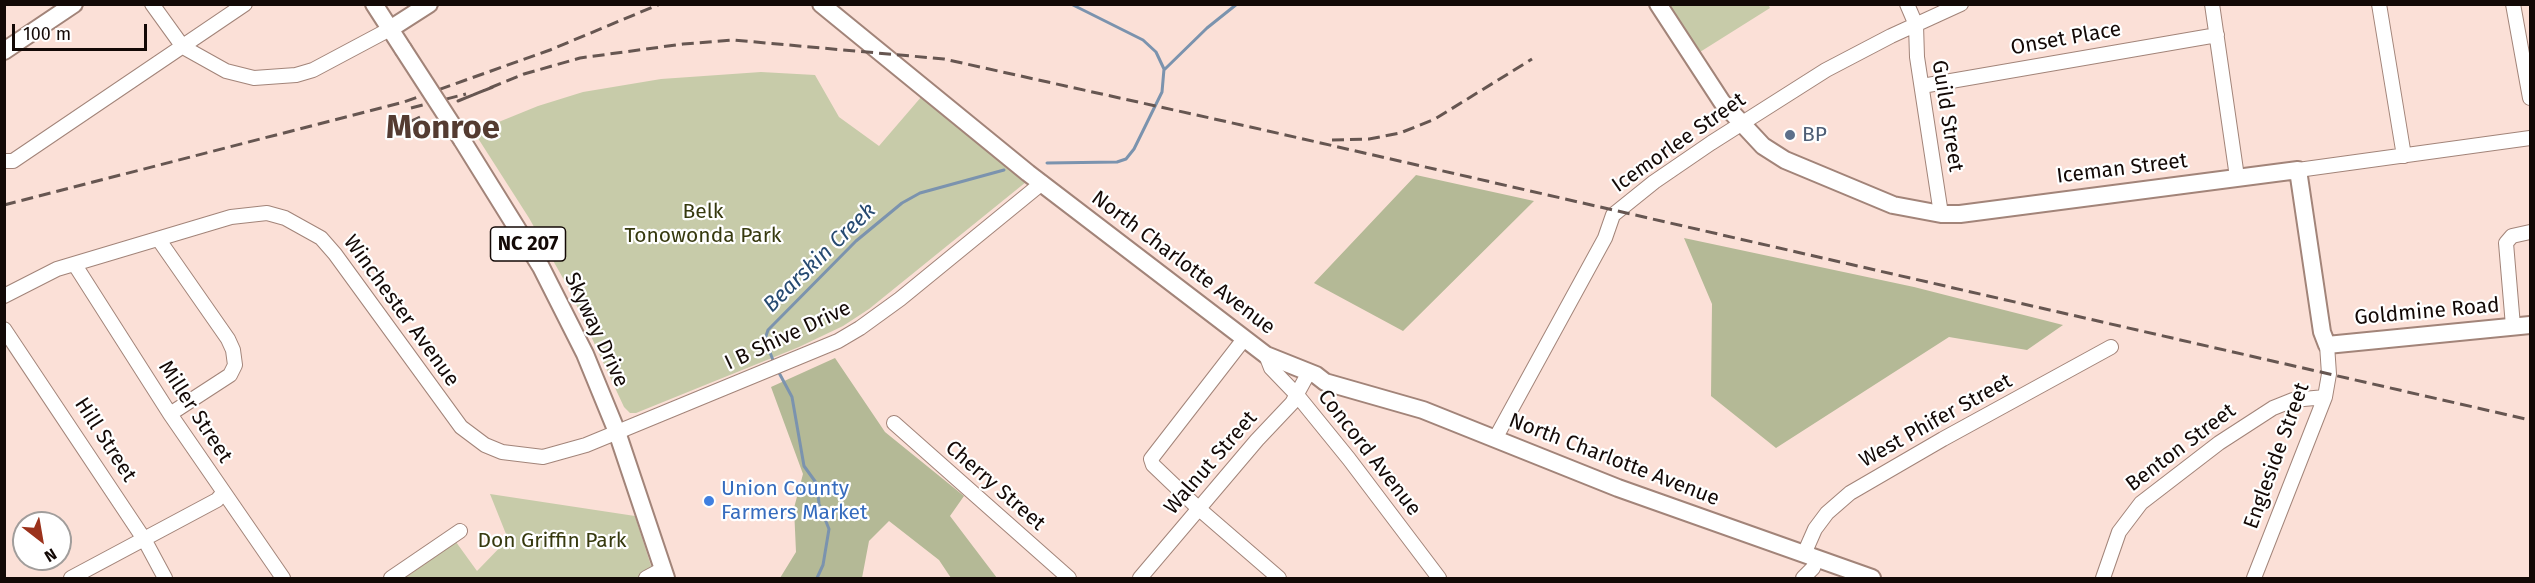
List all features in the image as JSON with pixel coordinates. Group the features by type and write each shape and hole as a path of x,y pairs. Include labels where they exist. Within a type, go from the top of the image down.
{"main road":[{"path":"4,51 74,4"},
{"name":"NC 207","path":"374,4 390,29"},
{"path":"390,29 429,4"},
{"name":"North Charlotte Avenue","path":"821,4 1042,183 1266,354 1276,366 1303,382 1325,382 1396,401 1618,488 1872,579"},
{"name":"Iceman Street","path":"1658,4 1722,102 1740,124 1763,146 1785,160 1893,205 1941,214 2298,170"},
{"name":"Skyway Drive","path":"390,29 541,267 581,346 617,432 665,574"},
{"name":"Engleside Street","path":"2298,170 2322,332 2327,345"},
{"name":"Goldmine Road","path":"2327,345 2530,325"}],"street":[{"path":"152,4 183,47 226,71 254,78 296,75 326,65 390,29"},
{"path":"6,161 183,47 245,4"},
{"path":"1907,4 1916,25"},
{"name":"Icemorlee Street","path":"1495,439 1605,238 1613,215 1654,182 1826,70 1961,4"},
{"path":"2212,4 2237,177"},
{"path":"2379,4 2404,156"},
{"path":"2513,4 2530,98"},
{"name":"Guild Street","path":"1916,25 1917,57 1941,214"},
{"name":"Onset Place","path":"1922,86 2217,35"},
{"name":"Iceman Street","path":"2298,170 2530,138"},
{"name":"I B Shive Drive","path":"617,432 838,341 876,317 1042,183"},
{"name":"Winchester Avenue","path":"4,296 57,269 241,215 267,213 285,218 321,238 461,427 484,445 516,456 555,456 617,432"},
{"path":"2513,326 2506,243 2512,236 2530,232"},
{"path":"159,240 228,339 233,350 235,365 230,375 170,414"},
{"name":"Miller Street","path":"75,265 170,414 283,579"},
{"name":"Hill Street","path":"4,329 144,539 165,579"},
{"path":"1244,339 1151,459 1153,465 1198,508 1279,579"},
{"name":"Engleside Street","path":"2254,579 2325,397 2329,374 2327,345"},
{"name":"West Phifer Street","path":"1803,579 1813,568 1810,557 1815,529 1827,513 1850,493 1943,439 2112,347"},
{"name":"Walnut Street","path":"1140,579 1303,382"},
{"name":"Concord Avenue","path":"1303,382 1432,576"},
{"name":"Benton Street","path":"2103,579 2119,532 2141,503 2219,443 2280,404 2293,400 2325,397"},
{"name":"Cherry Street","path":"894,423 1069,579"},
{"path":"71,579 217,500 223,493"},
{"path":"391,579 460,531"},
{"path":"646,579 665,574"}],"green space":[{"path":"1768,4 1770,8 1700,52 1666,5"},
{"name":"Belk Tonowonda Park","path":"761,72 815,75 839,117 879,146 922,96 1026,179 1026,182 869,309 843,326 799,347 636,413 630,413 624,407 568,287 529,218 474,132 538,106 583,92 661,79"},
{"path":"1416,175 1534,201 1403,331 1314,283"},
{"path":"1684,238 1914,287 2063,325 2027,350 1949,337 1776,448 1711,396 1712,304"},
{"path":"835,358 885,432 964,496 950,516 997,578 951,578 939,560 889,521 869,541 862,578 780,578 796,552 794,508 803,474 771,387"},
{"name":"Don Griffin Park","path":"490,494 635,516 655,578 405,578 456,542 477,571 508,539"}],"waterway":[{"name":"Bearskin Creek","path":"1047,163 1117,162 1126,159 1134,149 1162,92 1164,69 1156,52 1143,40 1071,4"},
{"name":"Bearskin Creek","path":"1165,69 1207,28 1237,4"},
{"name":"Bearskin Creek","path":"774,363 765,339 768,330 856,241 902,203 920,193 1004,170"},
{"name":"Bearskin Creek","path":"777,369 792,397 804,466 817,484 819,504 829,529 823,565 817,578"}],"railway":[{"path":"4,205 404,102 550,50 660,4"},
{"path":"493,87 458,101 524,74 580,58 683,44 733,40 944,59 2530,420"},
{"path":"1332,140 1369,139 1400,133 1435,119 1532,59"},
{"path":"411,108 466,94"},
{"path":"409,122 425,115"}],"place":[{"name":"BP","path":"1790,135"},
{"name":"Union County Farmers Market","path":"709,501"}],"district":[{"name":"Monroe","path":"443,129"}]}
